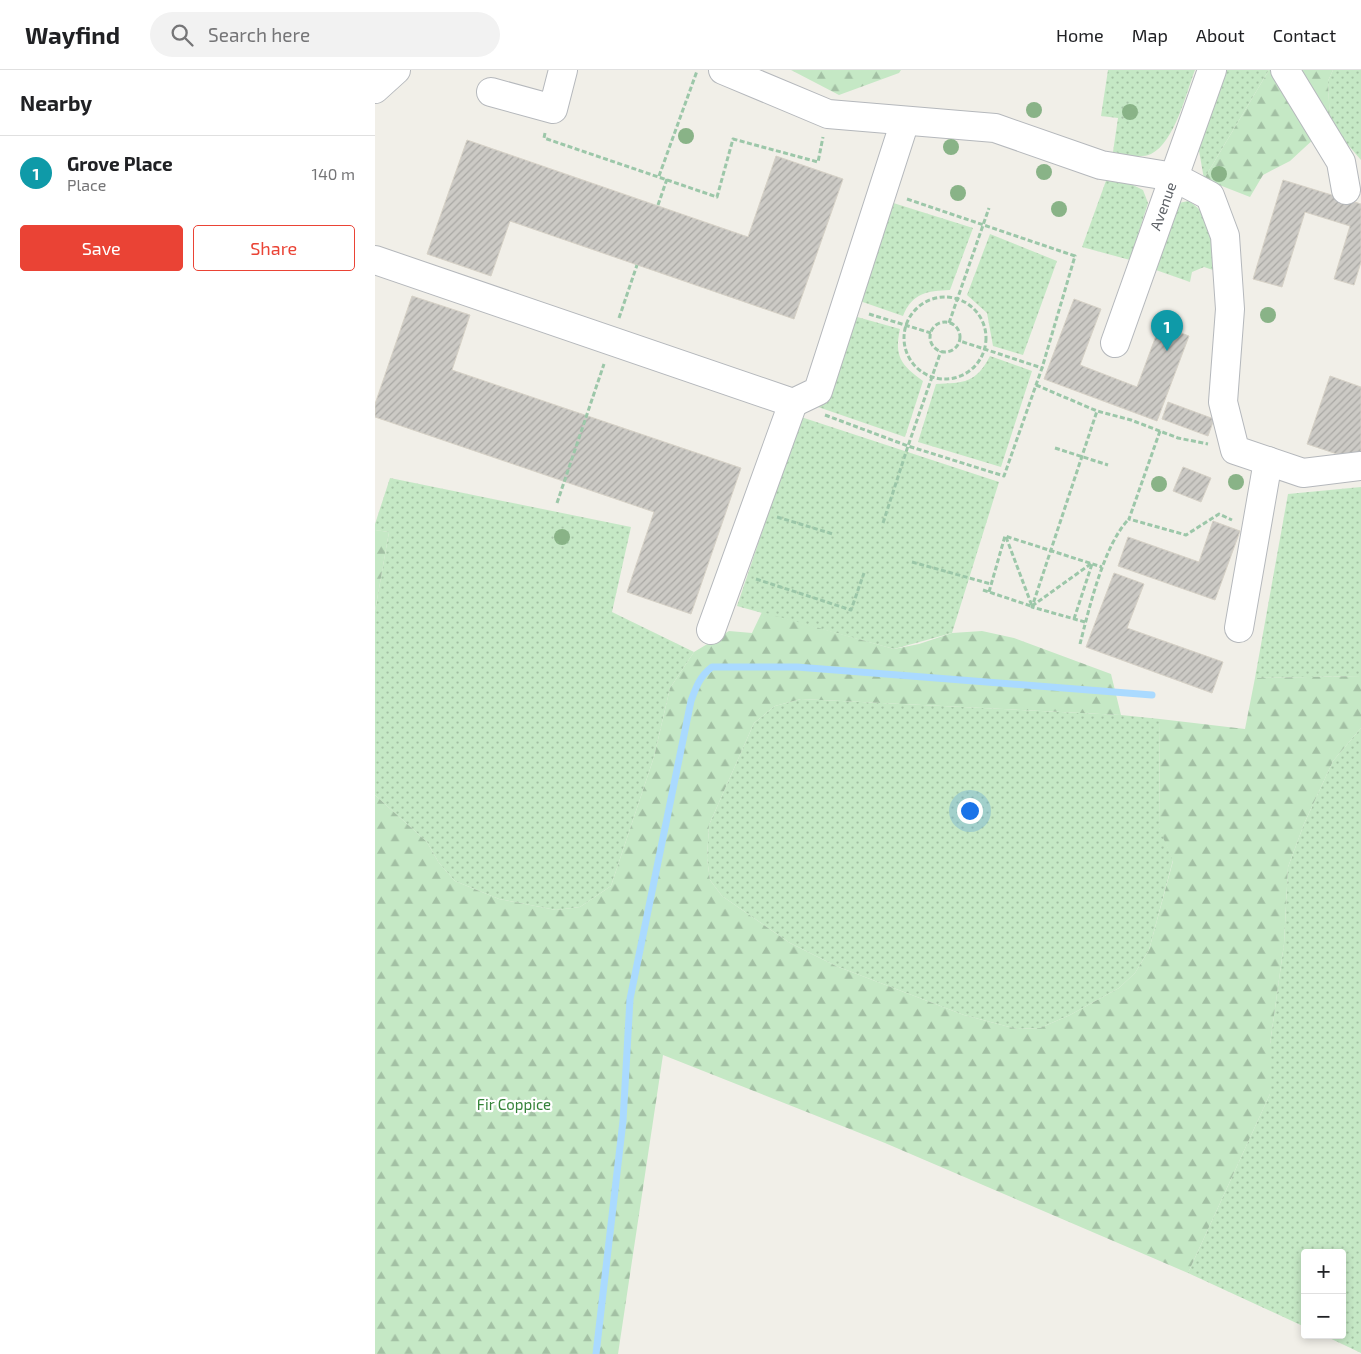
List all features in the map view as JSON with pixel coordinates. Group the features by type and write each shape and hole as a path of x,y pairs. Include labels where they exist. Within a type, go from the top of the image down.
{"lane":[{"path":"375,89 396,70"},
{"path":"491,92 553,109 563,70"},
{"path":"723,70 828,114 995,128 1101,165 1174,177 1209,196 1225,236 1230,309 1223,402 1235,450 1303,473 1361,466"},
{"name":"Avenue","path":"1115,343 1212,70"},
{"path":"1285,70 1341,162 1346,190"},
{"path":"711,630 793,403 818,391 905,121"},
{"path":"375,260 793,403"},
{"path":"1239,628 1267,461"}],"path":[{"path":"659,176 697,70"},
{"path":"553,109 544,138 717,196 733,139 818,162 828,114"},
{"path":"658,205 667,179"},
{"path":"793,403 908,446 1005,476 1042,368 1075,256 883,191"},
{"path":"949,323 989,208"},
{"path":"557,503 637,265"},
{"path":"945,297 958,299 978,313 986,336 984,349 979,361 969,370 958,376 945,379 932,376 922,372 908,356 904,335 906,325 912,314 921,304 932,299 945,297"},
{"path":"845,306 931,333"},
{"path":"949,323 957,328 960,341 955,349 941,351 931,342 931,333 936,325 949,323"},
{"path":"960,341 1042,368"},
{"path":"883,523 941,351"},
{"path":"1036,385 1097,412 1131,420 1179,438 1235,450"},
{"path":"1032,607 1097,412"},
{"path":"1080,644 1085,622 1103,567 1116,536 1129,519 1160,431"},
{"path":"1055,448 1108,465"},
{"path":"1129,519 1187,535 1219,514 1255,529"},
{"path":"795,522 833,534"},
{"path":"1005,536 1103,567"},
{"path":"989,592 1005,536"},
{"path":"1005,536 1032,607"},
{"path":"913,562 991,584"},
{"path":"1032,607 1092,564"},
{"path":"1074,619 1092,564"},
{"path":"732,571 851,610 865,573"},
{"path":"983,590 1032,607 1085,622"}],"green space":[{"path":"791,70 901,70 899,73 839,95"},
{"path":"1108,70 1195,70 1173,128 1167,139 1151,154 1137,156 1113,152 1118,118 1101,116"},
{"path":"1222,70 1269,70 1204,179 1198,145"},
{"path":"1269,70 1333,70 1328,81 1330,124 1290,161 1263,175 1250,197 1204,179"},
{"path":"1333,70 1361,70 1361,160 1330,124 1328,81"},
{"path":"1107,178 1131,184 1143,190 1148,203 1130,260 1082,247"},
{"path":"887,201 973,228 950,290 934,291 921,295 911,302 903,316 854,299"},
{"path":"1189,201 1198,208 1209,223 1214,240 1216,271 1204,267 1192,272 1190,282 1153,269 1178,203"},
{"path":"990,234 1057,261 1023,355 993,346 987,313 967,295"},
{"path":"850,315 900,329 898,346 901,359 909,370 923,381 905,437 818,407"},
{"path":"990,356 1032,371 1001,467 918,442 936,384 968,380 980,372"},
{"path":"801,417 999,482 952,633 894,649 737,606"},
{"path":"390,478 631,527 612,612 694,652 670,688 654,757 611,886 580,907 556,910 499,899 455,881 439,863 427,842 375,795 375,611 389,532 375,530 375,524"},
{"path":"1361,487 1361,676 1255,678 1288,494"},
{"path":"375,530 389,532 375,611"},
{"name":"Fir Coppice","path":"762,612 894,649 919,644 952,633 982,631 1014,638 1111,674 1121,715 801,699 775,706 754,723 709,825 707,858 710,880 722,896 790,943 836,966 964,1015 1017,1029 1040,1028 1070,1015 1119,988 1135,973 1149,950 1173,861 1159,828 1160,719 1245,729 1255,678 1361,676 1361,728 1333,761 1304,824 1288,867 1284,944 1270,1044 1270,1094 1188,1273 885,1143 663,1055 618,1354 375,1354 375,795 427,842 439,863 455,881 499,899 556,910 580,907 611,886 654,757 670,688 694,652 729,631 752,633"},
{"path":"801,699 1121,715 1160,719 1159,827 1173,860 1149,950 1135,973 1119,988 1070,1015 1040,1028 1017,1029 964,1015 836,966 790,943 722,896 710,880 707,858 709,825 754,723 775,706"},
{"path":"1361,728 1361,1353 1331,1339 1346,1339 1346,1249 1301,1249 1301,1325 1188,1273 1270,1094 1270,1044 1284,944 1288,867 1304,824 1333,761"}],"building":[{"path":"467,140 748,237 776,156 843,179 794,319 510,221 491,276 427,254"},
{"path":"1283,180 1361,204 1361,262 1354,285 1334,279 1350,226 1305,212 1282,287 1253,279"},
{"path":"412,296 470,315 452,370 741,468 691,614 627,592 654,512 375,417 375,404"},
{"path":"1074,299 1101,309 1080,365 1137,387 1160,325 1189,336 1157,421 1044,379"},
{"path":"1330,376 1361,387 1361,462 1307,444"},
{"path":"1168,402 1214,419 1208,436 1162,419"},
{"path":"1183,467 1211,478 1201,502 1173,491"},
{"path":"1213,521 1240,531 1215,600 1118,566 1128,537 1199,562"},
{"path":"1114,573 1144,584 1127,628 1223,662 1212,693 1086,647"}],"waterway":[{"path":"596,1354 623,1121 630,999 691,701 704,674 712,667 797,667 1152,695"}],"place":[{"name":"Grove Place","path":"1167,351"}]}
